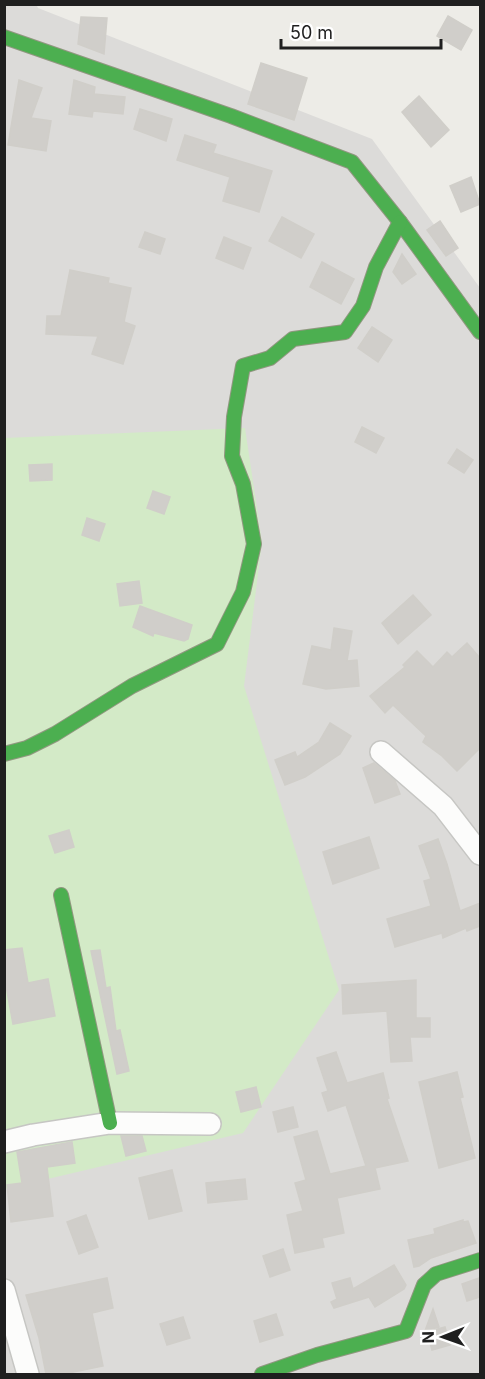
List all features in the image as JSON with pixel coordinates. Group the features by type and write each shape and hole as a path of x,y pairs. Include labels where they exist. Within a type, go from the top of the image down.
{"street":[{"path":"4,37 231,116 352,162 400,222 480,332"},
{"path":"4,754 27,748 55,734 132,686 217,644 243,592 254,544 243,484 232,456 234,417 243,366 270,358 293,339 345,332 363,306 376,267 400,222"},
{"path":"381,752 443,806 480,854"},
{"path":"61,895 111,1122"},
{"path":"4,1142 111,1122 210,1124"},
{"path":"262,1374 317,1355 406,1330 424,1285 436,1274 480,1260"},
{"path":"4,1290 28,1374"}],"shaded area":[{"path":"36,4 38,8 372,139 480,288 480,1374 5,1374 4,5"}],"green space":[{"path":"245,428 262,542 244,686 339,990 243,1133 5,1189 4,438"}],"building":[{"path":"448,16 472,30 461,50 437,36"},
{"path":"81,17 107,18 104,54 78,44"},
{"path":"261,63 307,78 294,120 248,104"},
{"path":"19,80 42,88 31,118 51,121 46,151 8,145"},
{"path":"74,80 95,87 94,94 125,97 123,114 93,111 92,117 69,114"},
{"path":"419,96 449,130 431,147 402,112"},
{"path":"140,109 172,119 166,141 134,129"},
{"path":"185,135 216,145 213,153 272,171 259,212 223,201 230,177 177,160"},
{"path":"471,177 480,204 461,212 450,186"},
{"path":"282,217 314,234 301,258 269,241"},
{"path":"440,221 458,248 446,256 427,230"},
{"path":"145,232 165,239 160,254 139,247"},
{"path":"224,237 251,248 243,269 216,258"},
{"path":"402,254 416,274 402,284 393,272"},
{"path":"322,262 354,279 341,304 310,287"},
{"path":"70,270 109,278 108,283 131,288 124,322 135,326 123,364 92,354 98,336 46,334 47,316 61,316"},
{"path":"372,327 392,340 378,362 358,348"},
{"path":"362,427 384,438 376,453 355,442"},
{"path":"457,449 473,460 464,473 448,463"},
{"path":"52,464 52,480 30,481 29,465"},
{"path":"153,491 170,497 164,514 147,508"},
{"path":"87,518 105,524 99,541 82,535"},
{"path":"139,581 142,603 120,606 117,584"},
{"path":"413,595 431,615 398,644 382,623"},
{"path":"140,606 192,625 188,639 184,641 154,633 153,636 133,627"},
{"path":"334,628 352,631 347,661 357,660 359,686 326,689 303,684 312,646 331,650"},
{"path":"467,643 480,658 480,748 457,771 423,742 426,736 393,705 385,713 370,696 405,667 403,665 417,651 433,667 447,652 452,657"},
{"path":"330,723 351,736 340,754 305,777 285,785 275,760 295,752 297,757 319,742"},
{"path":"374,763 395,781 400,794 375,803 363,768"},
{"path":"69,830 74,847 55,853 49,836"},
{"path":"369,837 379,868 333,884 323,852"},
{"path":"438,839 460,911 480,903 480,926 467,931 466,928 443,938 442,933 395,947 387,919 431,906 424,881 431,879 419,846"},
{"path":"22,948 28,983 48,979 55,1016 13,1024 4,975 4,950"},
{"path":"100,950 106,988 110,987 116,1031 120,1030 129,1071 117,1074 91,951"},
{"path":"416,980 416,1018 430,1018 430,1037 410,1037 412,1061 391,1062 387,1011 343,1014 342,985"},
{"path":"336,1052 347,1083 383,1073 389,1098 387,1099 408,1161 375,1168 380,1189 337,1198 344,1233 322,1238 324,1247 295,1253 287,1215 303,1211 295,1183 306,1180 294,1137 317,1131 330,1174 366,1166 346,1105 328,1111 322,1093 328,1091 317,1058"},
{"path":"457,1072 463,1097 460,1098 475,1158 439,1168 419,1082"},
{"path":"256,1087 261,1107 241,1112 236,1092"},
{"path":"293,1107 298,1127 278,1132 273,1112"},
{"path":"121,1136 142,1136 146,1151 126,1156"},
{"path":"72,1142 75,1163 47,1167 53,1216 11,1222 7,1185 22,1183 17,1152"},
{"path":"172,1170 182,1211 149,1219 139,1178"},
{"path":"245,1179 247,1199 208,1203 206,1183"},
{"path":"86,1215 98,1247 79,1254 67,1222"},
{"path":"463,1220 463,1222 468,1221 476,1243 431,1258 414,1267 408,1240 435,1234 434,1229"},
{"path":"283,1249 290,1270 270,1277 263,1256"},
{"path":"394,1265 406,1285 404,1289 375,1307 369,1297 334,1308 331,1302 337,1299 332,1283 350,1278 353,1289"},
{"path":"107,1278 113,1308 92,1313 103,1366 64,1374 46,1374 39,1338 26,1295"},
{"path":"479,1278 480,1297 467,1301 462,1284"},
{"path":"433,1309 439,1327 425,1331"},
{"path":"276,1314 283,1335 260,1342 254,1321"},
{"path":"183,1317 190,1338 167,1345 160,1324"},
{"path":"445,1327 450,1345 432,1350 427,1332"}],"traffic: fast":[{"path":"4,37 231,116 352,162 400,222 480,332"},
{"path":"4,754 27,748 55,734 132,686 217,644 243,592 254,544 243,484 232,456 234,417 243,366 270,358 293,339 345,332 363,306 376,267 400,222"},
{"path":"61,895 110,1123"},
{"path":"262,1374 317,1355 406,1331 424,1285 436,1274 480,1260"}]}
